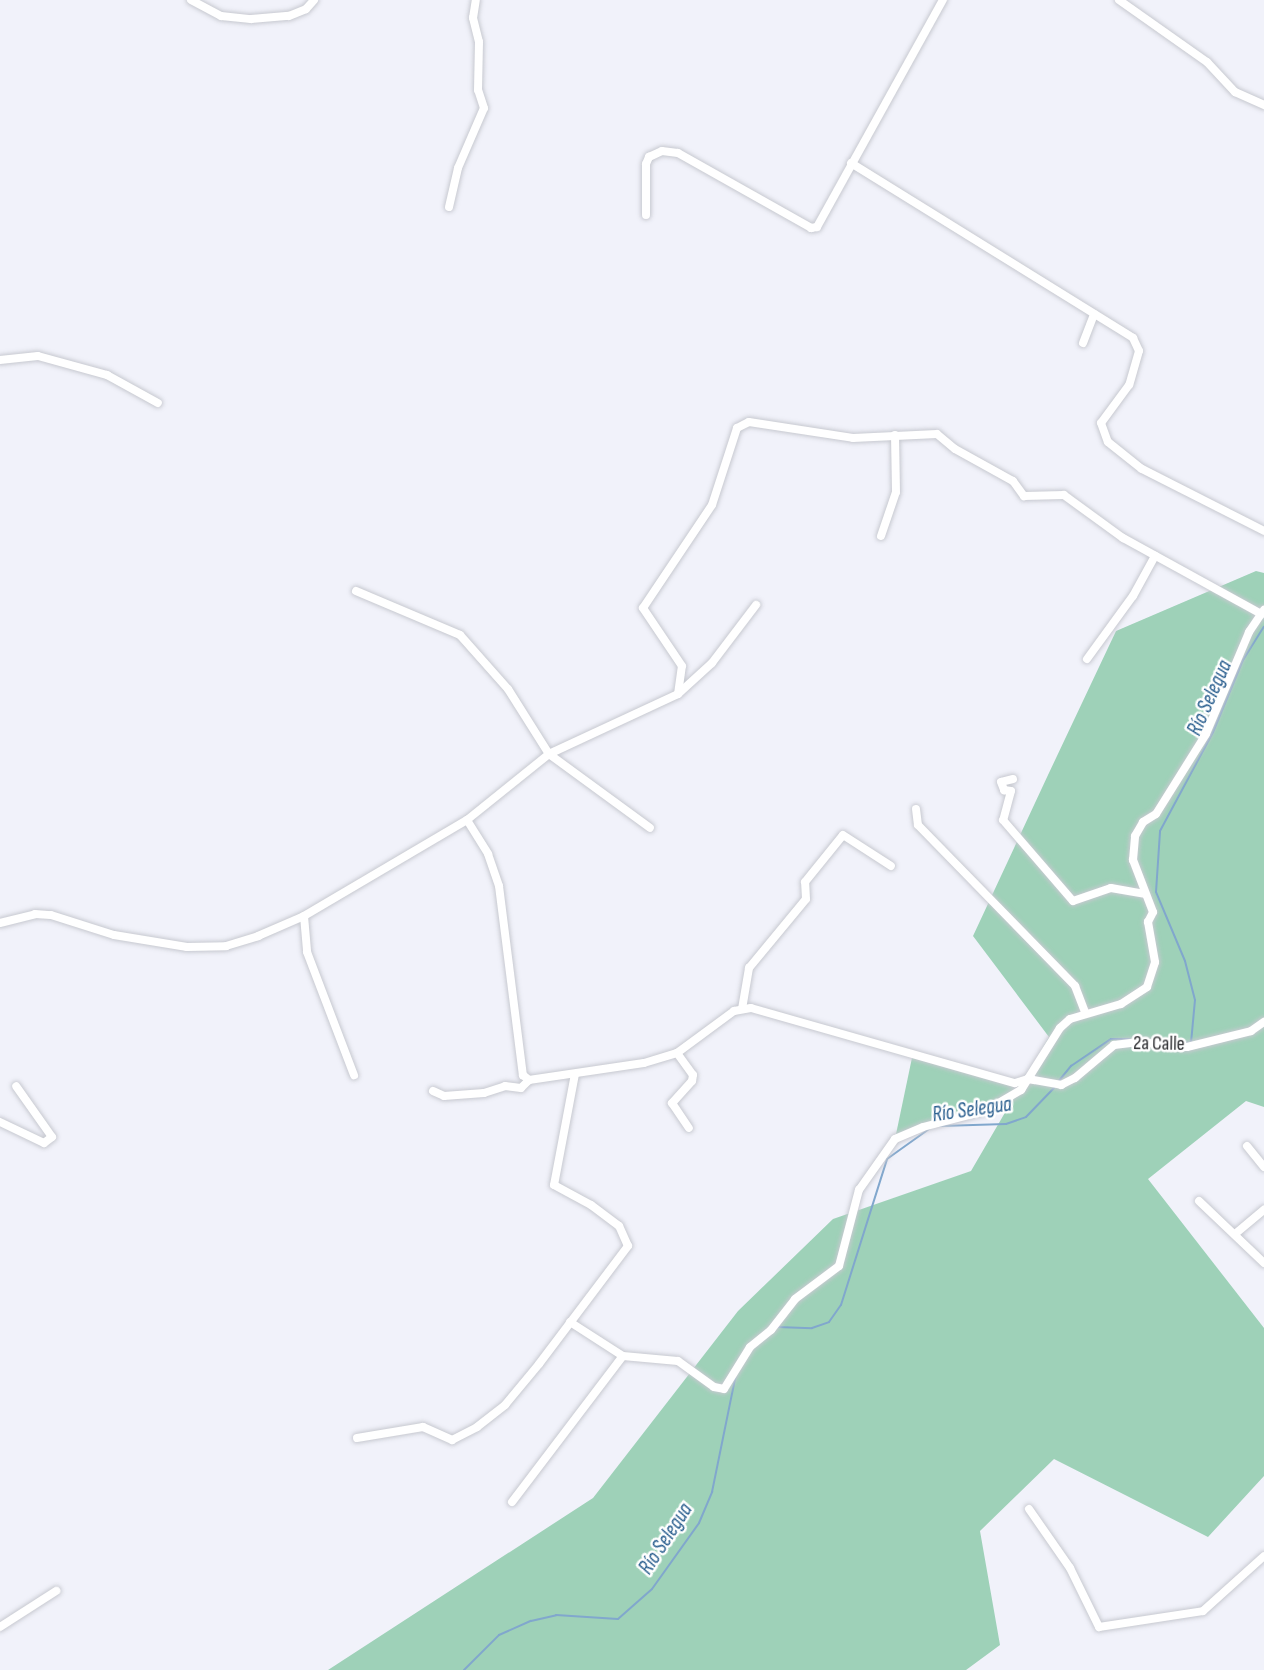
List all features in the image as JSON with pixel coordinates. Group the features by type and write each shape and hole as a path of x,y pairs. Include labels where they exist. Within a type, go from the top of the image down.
{"street":[{"path":"191,0 221,16 251,19 288,16 306,9 314,0"},
{"path":"449,207 458,168 484,108 478,90 479,42 473,18 476,0"},
{"path":"646,215 646,164 649,157 662,152 678,153 814,229 823,219 851,163 940,4 931,0"},
{"path":"1119,0 1207,62 1235,92 1264,105"},
{"path":"851,163 1133,338 1139,351 1129,385 1101,423 1108,442 1142,469 1264,531"},
{"path":"1083,343 1094,314"},
{"path":"0,360 38,356 107,375 158,403"},
{"path":"570,1322 623,1356 678,1360 714,1387 724,1389 747,1352 773,1327 795,1299 839,1266 859,1190 895,1140 923,1127 985,1111 1021,1090 1060,1028 1085,1011 1121,1004 1147,987 1155,962 1148,922 1153,912 1144,894 1133,860 1135,836 1143,822 1156,814 1206,734 1249,632 1262,612 1155,556 1064,495 1027,498 1013,481 955,449 937,434 853,438 749,422 737,428 712,505 643,608 682,666 678,694"},
{"path":"881,536 896,492 895,435"},
{"path":"1087,659 1133,596 1155,556"},
{"path":"356,591 460,635 508,689 549,754 650,828"},
{"path":"0,923 35,914 51,915 114,935 187,947 226,946 304,916 467,820 549,754 678,694 712,663 756,605"},
{"path":"1013,779 1001,782 1004,790 1011,791 1003,820 1073,901 1111,888 1144,894"},
{"path":"916,809 918,825 1075,986 1085,1011"},
{"path":"467,820 488,854 499,886 523,1076 529,1080"},
{"path":"433,1091 444,1096 476,1094 505,1086 521,1088 529,1080 644,1064 676,1053 742,1010 749,968 806,899 806,882 841,837 847,834 891,866"},
{"path":"304,916 307,952 354,1075"},
{"name":"2a Calle","path":"742,1010 751,1008 1015,1083 1028,1079 1057,1084 1075,1078 1114,1045 1139,1042 1187,1047 1251,1031 1264,1022"},
{"path":"676,1053 693,1075 672,1103 689,1128"},
{"path":"357,1438 423,1427 456,1439 505,1405 628,1246 619,1226 591,1204 554,1185 575,1074"},
{"path":"0,1122 44,1143 52,1137 16,1086"},
{"path":"1247,1146 1264,1167"},
{"path":"1199,1201 1264,1263"},
{"path":"1235,1234 1264,1210"},
{"path":"512,1502 623,1356"},
{"path":"1029,1509 1070,1568 1099,1627 1203,1611 1264,1556"},
{"path":"0,1627 56,1591"}],"green space":[{"path":"1256,571 1264,573 1264,1107 1246,1101 1148,1179 1264,1328 1264,1476 1208,1537 1054,1459 980,1531 1000,1645 966,1670 328,1670 593,1498 738,1311 833,1219 971,1171 1049,1037 973,936 1116,631"},
{"path":"913,1053 1015,1083 1015,1090 987,1110 895,1139"}],"waterway":[{"name":"Río Selegua","path":"1171,1042 1191,1043 1195,1000 1185,961 1156,892 1160,831 1213,732 1243,660 1264,627"},
{"name":"Río Selegua","path":"1058,1082 1071,1066 1111,1039 1129,1039"},
{"name":"Río Selegua","path":"940,1126 1006,1124 1026,1117 1055,1087"},
{"name":"Río Selegua","path":"777,1327 812,1328 829,1322 841,1305 887,1159 929,1129"},
{"name":"Río Selegua","path":"464,1670 499,1635 531,1621 556,1615 618,1619 652,1589 699,1523 712,1492 736,1374"}]}
